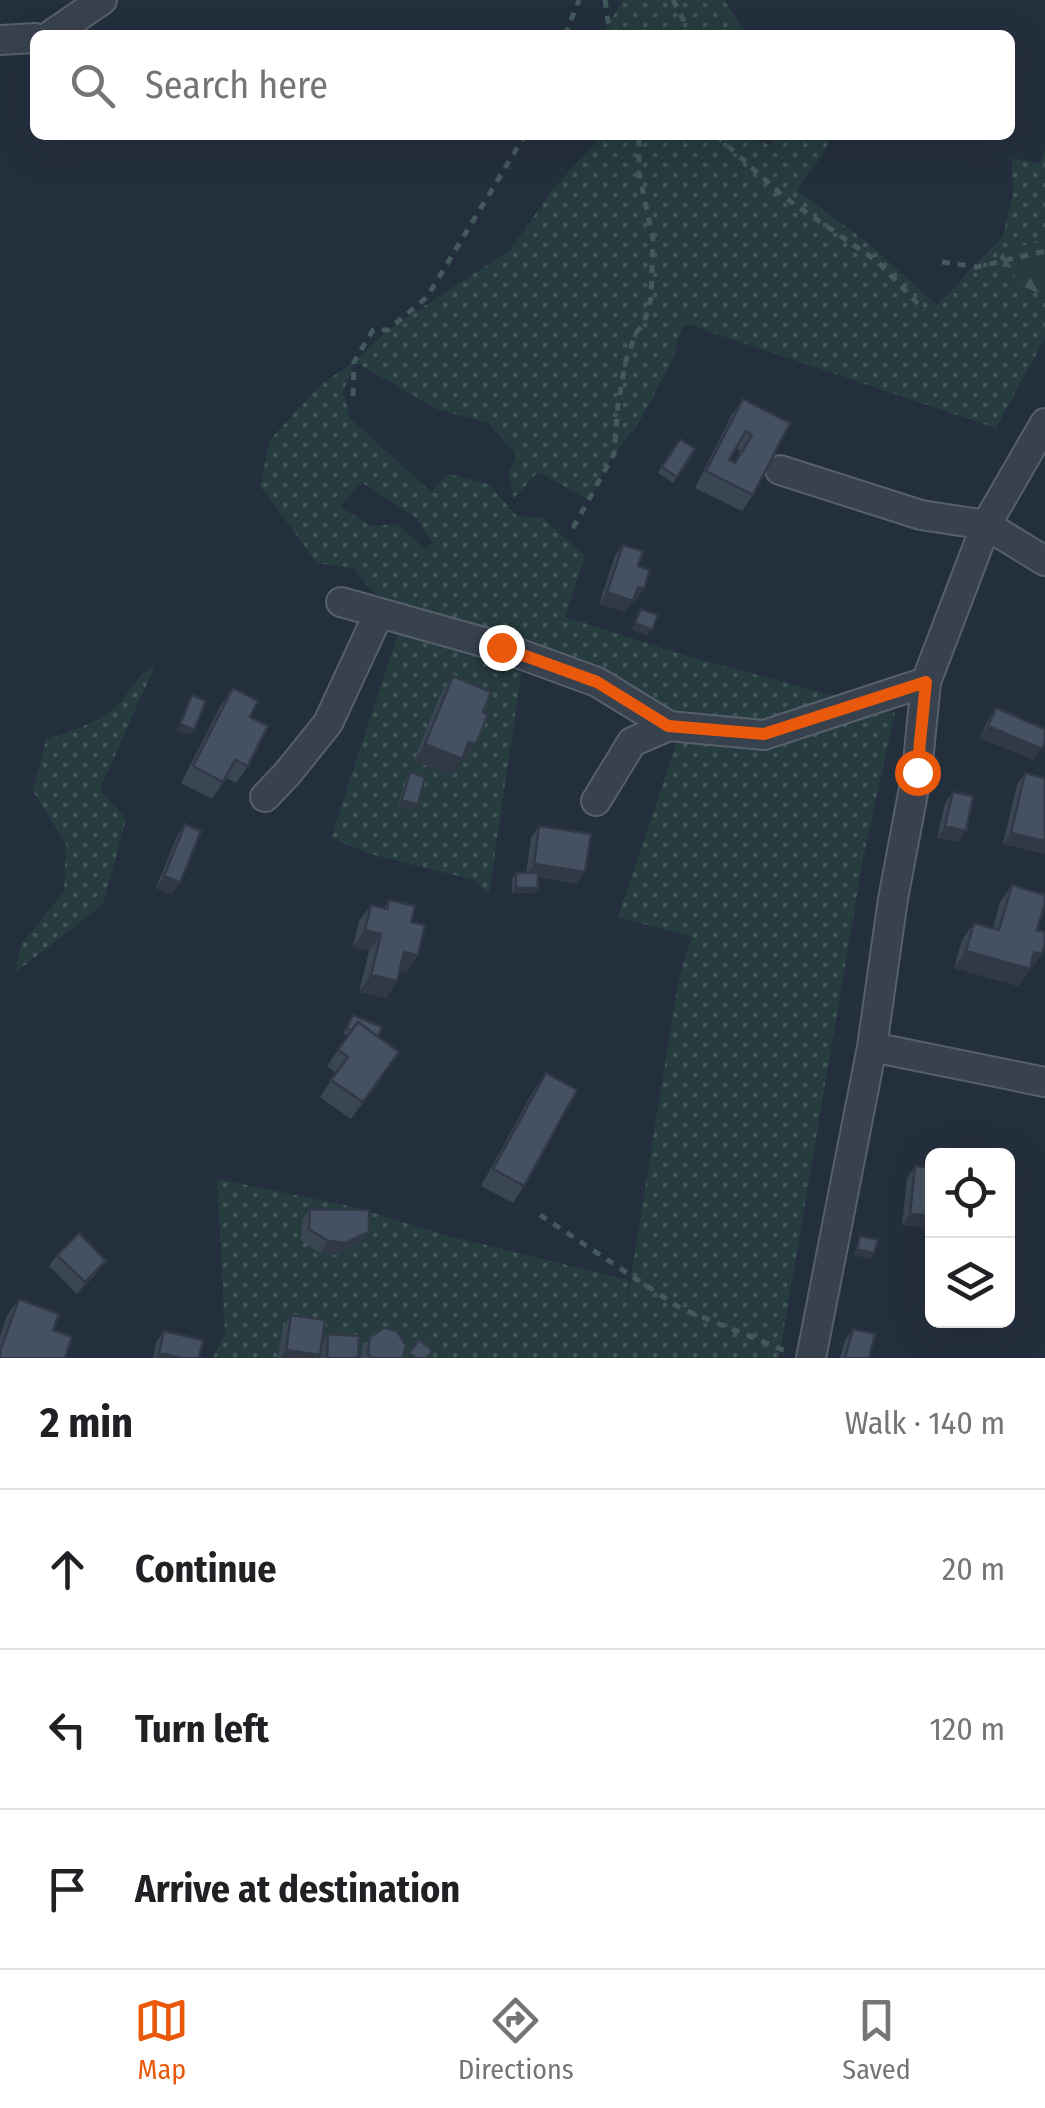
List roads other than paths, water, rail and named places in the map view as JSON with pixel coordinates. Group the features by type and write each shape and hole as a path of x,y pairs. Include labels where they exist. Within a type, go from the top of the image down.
{"street":[{"path":"58,30 102,0"},
{"path":"0,40 30,38"},
{"path":"799,1354 872,1046 893,899 917,772 926,682 986,525 1045,423"},
{"path":"780,470 920,515 986,525 1045,561"},
{"path":"341,602 501,647 597,682 668,726 764,734 926,682"},
{"path":"264,797 328,723 379,613"},
{"path":"596,801 632,742 668,726"},
{"path":"872,1046 1045,1082"}]}
